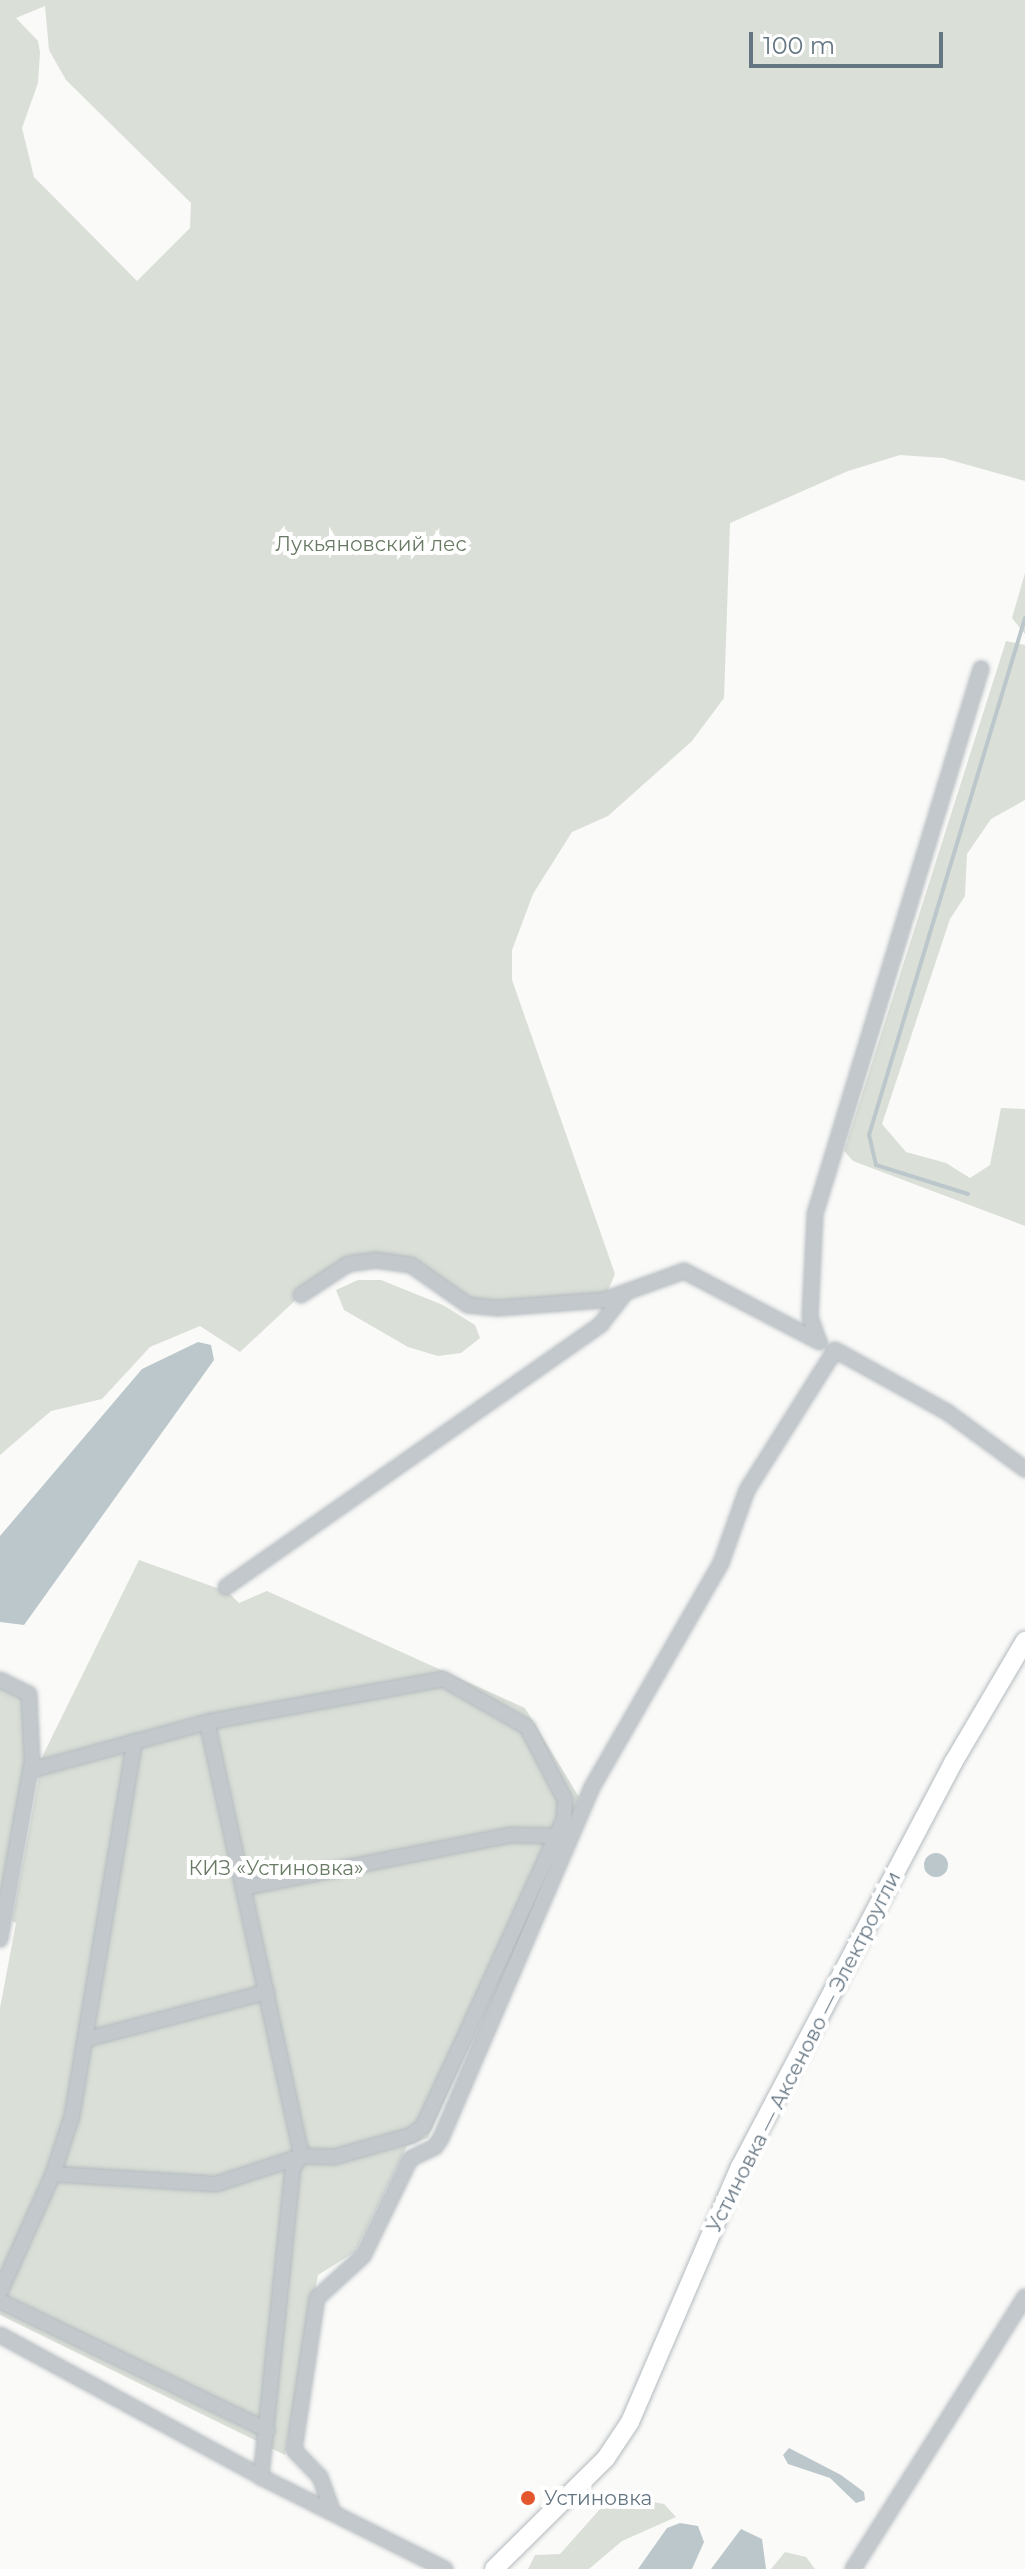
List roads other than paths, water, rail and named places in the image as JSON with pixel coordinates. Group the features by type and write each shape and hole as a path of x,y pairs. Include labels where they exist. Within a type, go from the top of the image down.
{"main road":[{"name":"Устиновка — Аксеново — Электроугли","path":"494,2569 606,2458 630,2422 740,2167 953,1763 1025,1641"}],"street":[{"path":"818,1340 810,1317 815,1214 981,669"},
{"path":"301,1295 348,1264 375,1260 411,1265 468,1305 498,1308 604,1300 684,1271 818,1340 947,1412 1025,1469"},
{"path":"226,1587 601,1324 626,1292"},
{"path":"332,2510 320,2477 294,2450 317,2298 363,2256 410,2159 435,2147 441,2138 591,1789 721,1563 747,1490 835,1350"},
{"path":"32,1770 207,1722 443,1679 527,1727 565,1800 556,1836 423,2126 395,2143 334,2157 302,2156 216,2184 53,2174"},
{"path":"0,1680 29,1694 32,1770 0,1939"},
{"path":"207,1722 302,2156"},
{"path":"0,2292 53,2174 72,2116 135,1741"},
{"path":"243,1888 510,1835 556,1836"},
{"path":"87,2039 267,1992"},
{"path":"261,2477 293,2167 302,2156"},
{"path":"853,2569 1025,2297"},
{"path":"0,2301 267,2430"},
{"path":"0,2335 261,2477 445,2569"}],"waterway":[{"path":"968,1194 876,1165 869,1135 1025,618"}],"place":[{"name":"Устиновка","path":"528,2498"}],"park label":[{"name":"Лукьяновский лес","path":"371,544"},
{"name":"КИЗ «Устиновка»","path":"276,1868"}]}
